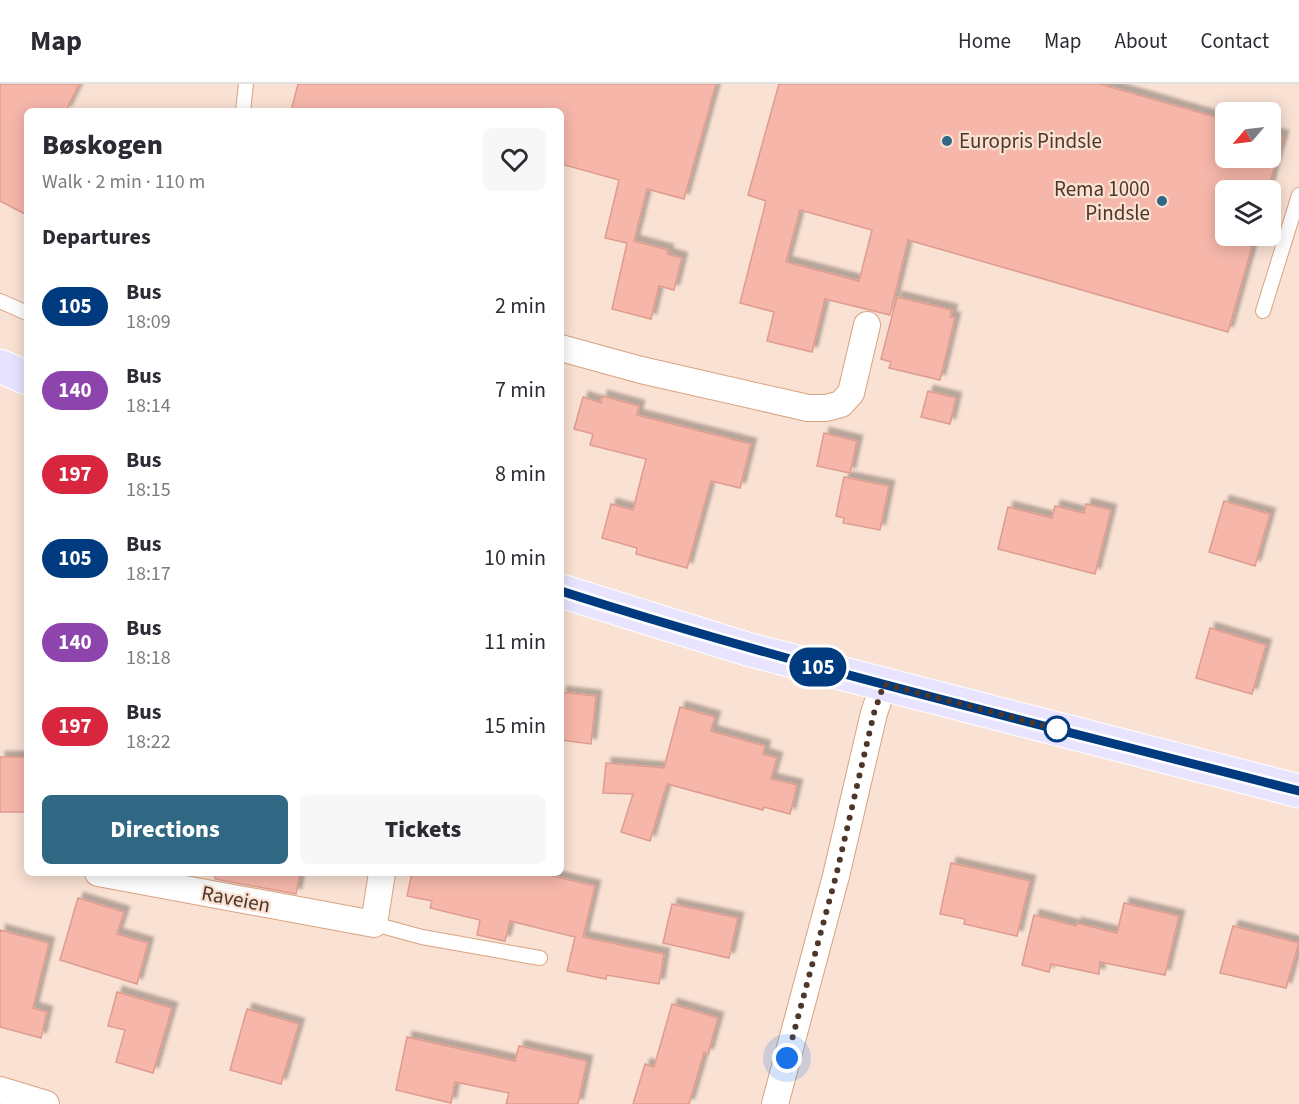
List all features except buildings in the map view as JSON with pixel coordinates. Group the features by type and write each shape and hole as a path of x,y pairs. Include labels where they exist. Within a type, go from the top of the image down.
{"main road":[{"path":"0,366 24,377"},
{"path":"564,592 736,645 1299,791"}],"street":[{"path":"564,349 641,370 785,403 808,408 826,408 841,404 851,393 867,325"},
{"path":"775,1104 836,876 874,713 884,684"},
{"name":"Raveien","path":"114,876 374,924"},
{"path":"374,924 382,876"},
{"path":"10,1096 46,1104"}],"lane":[{"path":"243,108 246,84"},
{"path":"1263,311 1299,195"},
{"path":"0,301 24,312"},
{"name":"Raveien","path":"374,924 422,937 540,958"}],"bus line":[{"name":"105","path":"564,592 766,654 1299,791"}],"place":[{"name":"Europris Pindsle","path":"947,141"},
{"name":"Rema 1000 Pindsle","path":"1162,201"}],"route":[{"path":"787,1058 836,876 874,713 884,684 1057,729"}]}
